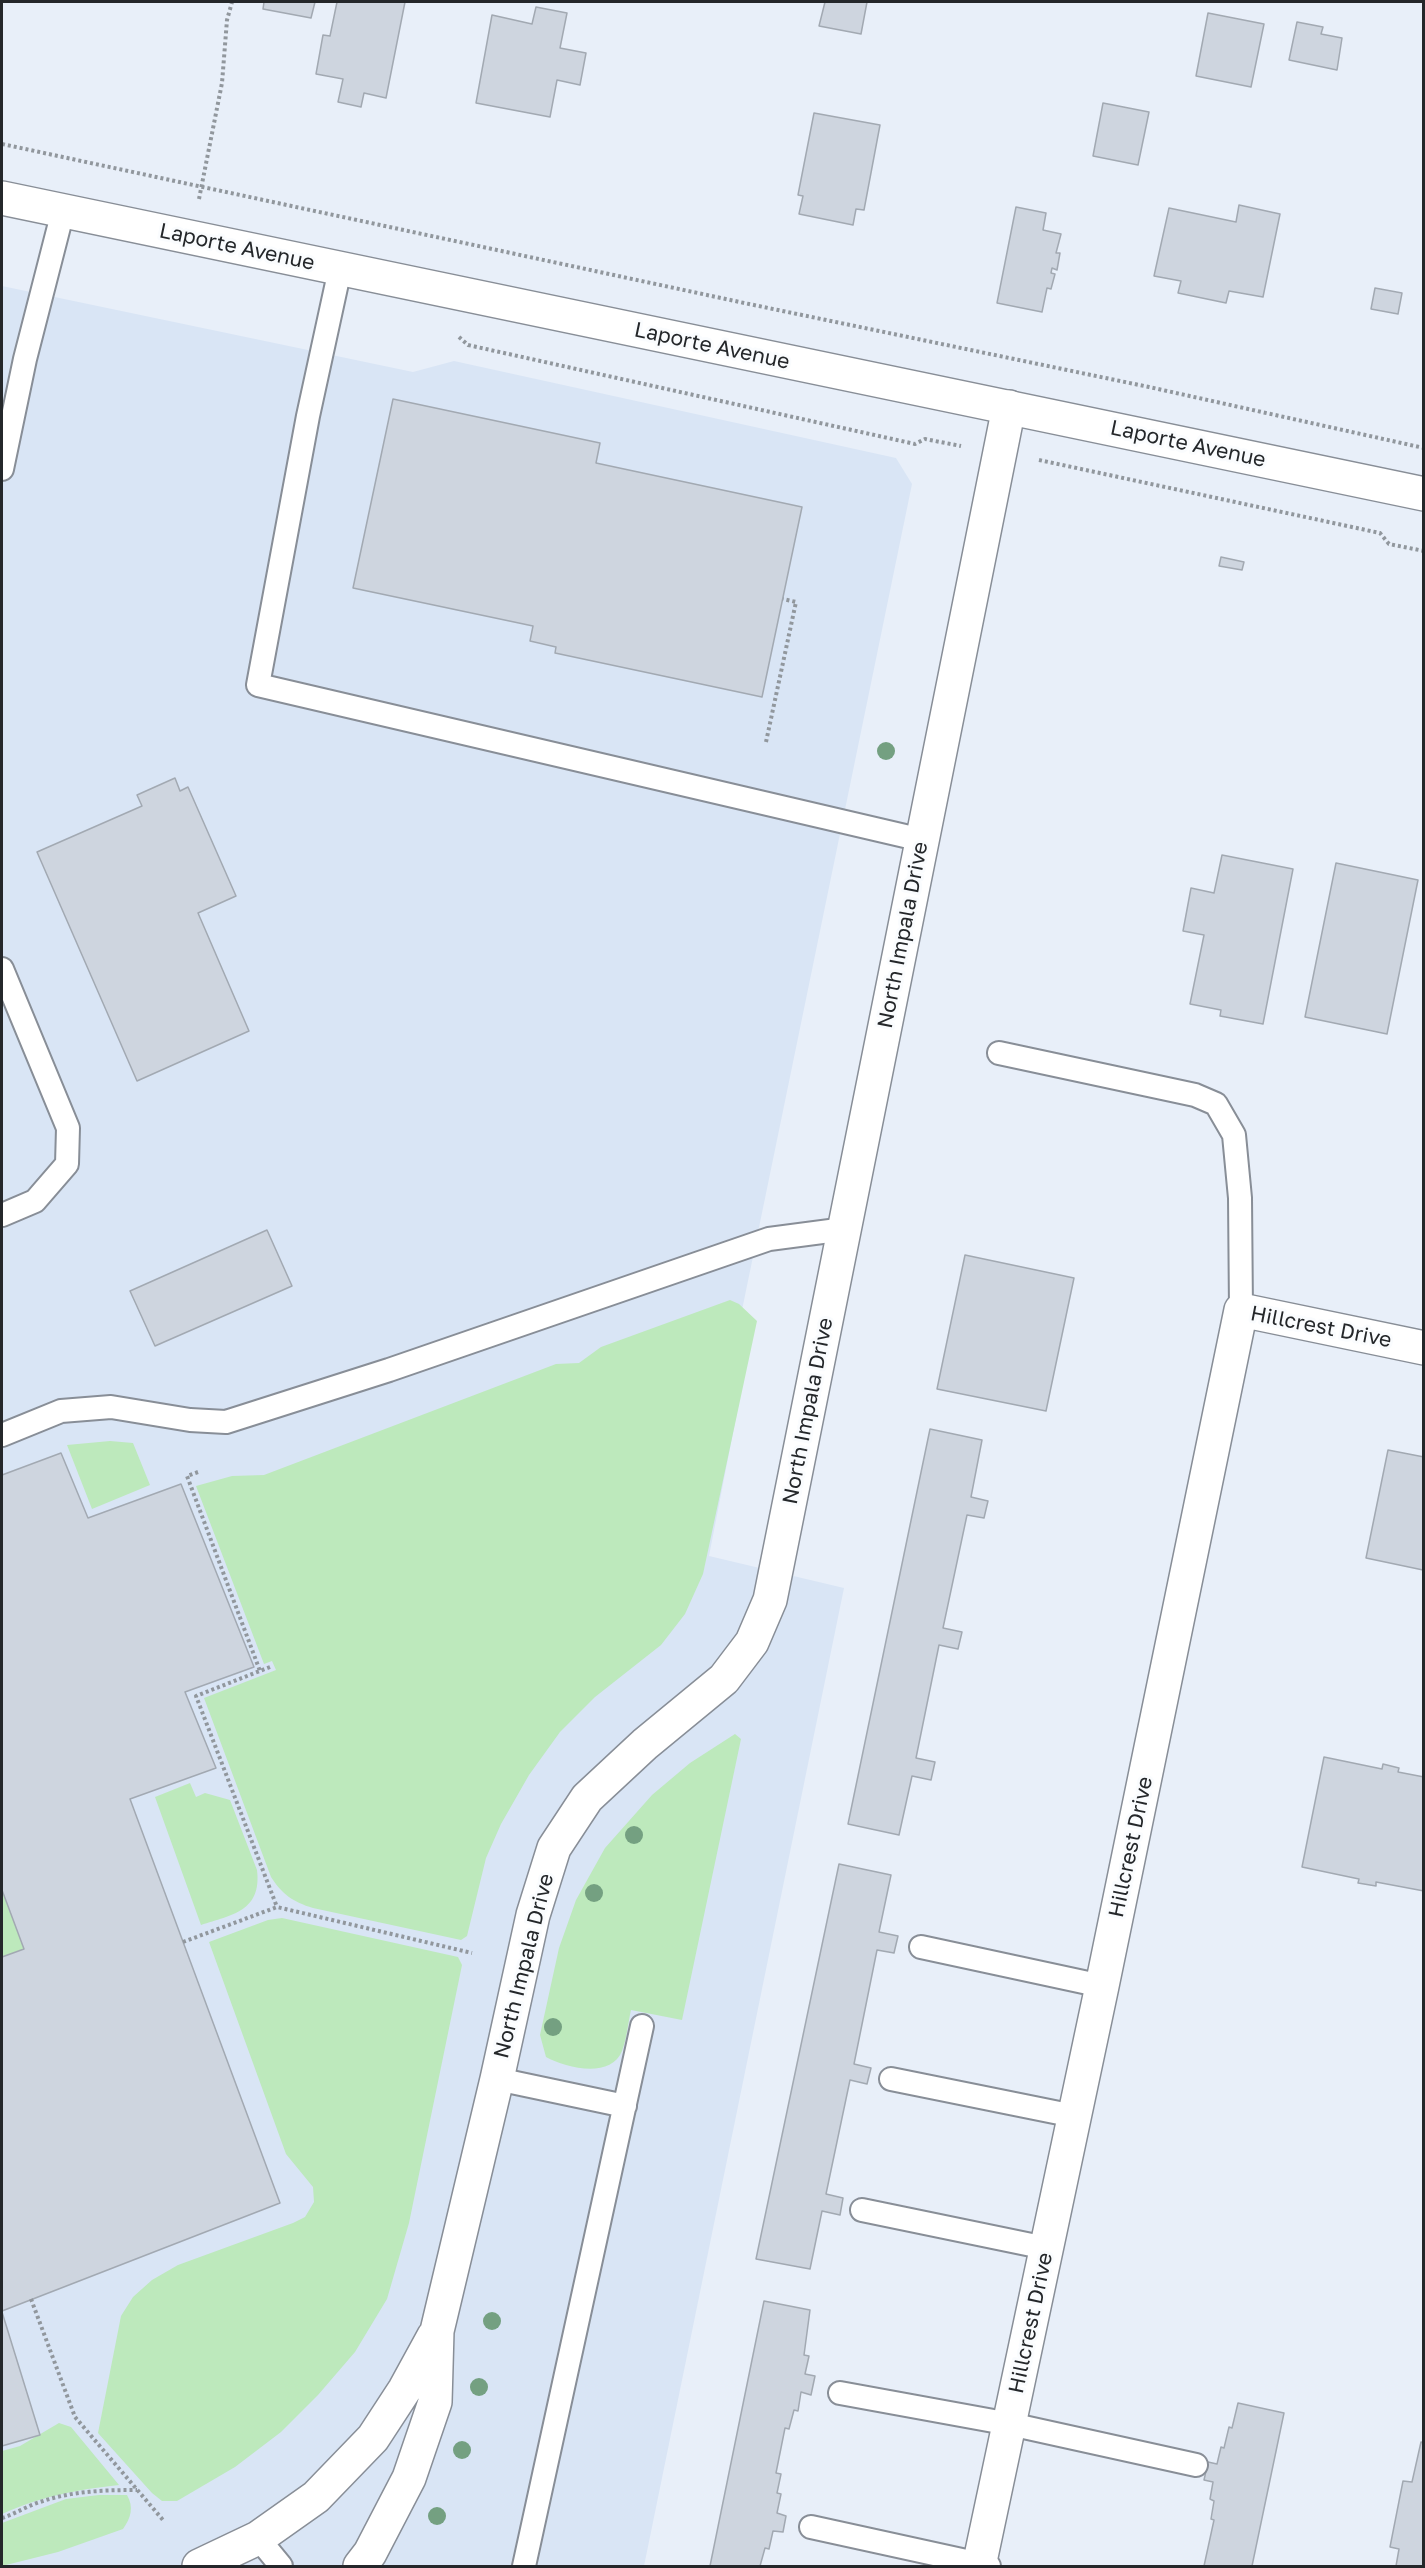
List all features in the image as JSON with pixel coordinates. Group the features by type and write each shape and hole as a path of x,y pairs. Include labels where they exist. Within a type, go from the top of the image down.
{"street":[{"name":"Laporte Avenue","path":"2,198 1424,494"},
{"name":"North Impala Drive","path":"360,2566 370,2553 409,2478 435,2402 436,2331 497,2079 533,1916 554,1848 587,1798 645,1744 724,1679 752,1642 770,1600 1009,407"},
{"name":"Hillcrest Drive","path":"982,2566 1241,1310 1424,1348"},
{"name":"North Impala Drive","path":"199,2566 258,2538 316,2497 373,2438 405,2389 436,2331"}],"lane":[{"path":"2,468 25,359 63,211"},
{"path":"340,269 308,416 258,685 922,840"},
{"path":"2,969 68,1128 67,1164 36,1201 2,1215"},
{"path":"999,1053 1195,1095 1216,1104 1234,1135 1240,1198 1241,1310"},
{"path":"2,1435 61,1411 111,1407 190,1420 226,1422 389,1370 769,1239 845,1229"},
{"path":"921,1947 1102,1986"},
{"path":"524,2566 642,2026"},
{"path":"497,2079 625,2106"},
{"path":"891,2079 1074,2116"},
{"path":"862,2210 1046,2248"},
{"path":"840,2393 1010,2424 1196,2465"},
{"path":"811,2527 982,2566"},
{"path":"258,2538 281,2566"}],"path":[{"path":"191,238 222,83 227,20 232,2"},
{"path":"2,144 737,302 1149,387 1424,448"},
{"path":"468,345 915,444 925,439 1107,473 1380,533 1389,544 1424,551"},
{"path":"766,742 796,602 783,599"},
{"path":"198,1472 187,1476 260,1671"},
{"path":"270,1667 196,1696 277,1907"},
{"path":"183,1942 277,1907 472,1953"},
{"path":"31,2299 75,2416 163,2520"},
{"path":"2,2518 39,2502 71,2494 102,2490 137,2490"}],"shaded area":[{"path":"2,286 413,372 454,361 896,458 912,484 742,1310 755,1320 709,1556 844,1588 644,2566 2,2566"}],"green space":[{"path":"730,1300 739,1304 757,1321 703,1574 685,1614 661,1645 595,1697 560,1732 529,1775 501,1824 486,1858 467,1936 461,1940 313,1908 289,1897 271,1877 204,1698 276,1670 272,1661 264,1664 196,1486 232,1476 264,1475 556,1364 579,1363 601,1347"},
{"path":"110,1441 133,1443 150,1485 92,1509 67,1445"},
{"path":"735,1734 741,1739 682,2020 631,2010 622,2051 616,2060 598,2068 587,2069 565,2065 546,2057 540,2035 559,1948 576,1900 605,1848 652,1795 690,1763"},
{"path":"190,1783 196,1797 205,1793 230,1800 257,1870 255,1894 250,1903 234,1914 201,1925 155,1797"},
{"path":"2,1890 24,1949 2,1957"},
{"path":"282,1918 458,1957 462,1965 409,2223 387,2299 355,2352 318,2395 281,2432 235,2467 177,2501 162,2501 98,2433 121,2316 133,2297 152,2280 178,2265 293,2223 305,2217 314,2202 313,2187 286,2154 209,1942 268,1920"},
{"path":"59,2423 71,2427 119,2485 59,2495 2,2514 2,2451 20,2446"},
{"path":"99,2495 127,2495 131,2512 123,2529 58,2552 2,2566 2,2523 66,2499"}],"building":[{"path":"264,2 315,2 311,18 263,9"},
{"path":"337,2 405,2 386,98 364,93 361,107 338,102 343,79 316,74 323,35 330,36"},
{"path":"825,2 867,2 861,34 819,26"},
{"path":"536,7 567,13 560,48 586,53 580,85 557,80 550,117 476,103 492,15 532,24"},
{"path":"1208,13 1264,24 1251,87 1196,76"},
{"path":"1297,22 1323,27 1321,34 1342,38 1337,70 1289,60"},
{"path":"1103,103 1149,112 1138,165 1093,156"},
{"path":"814,113 880,125 864,210 856,209 853,225 799,214 803,196 798,195"},
{"path":"1239,205 1280,214 1263,297 1229,291 1226,303 1178,293 1181,281 1154,276 1169,208 1236,222"},
{"path":"1016,207 1046,213 1043,230 1061,234 1056,253 1060,253 1057,270 1052,268 1051,273 1055,274 1051,289 1047,288 1042,312 997,303"},
{"path":"1375,288 1402,293 1398,314 1371,309"},
{"path":"393,399 600,443 596,463 802,507 762,697 555,653 556,647 530,641 533,626 353,588"},
{"path":"1221,557 1244,562 1242,570 1219,566"},
{"path":"175,778 180,791 188,787 236,896 198,913 249,1031 137,1081 37,852 142,806 137,795"},
{"path":"1222,855 1293,869 1263,1024 1220,1016 1221,1010 1190,1004 1204,935 1183,931 1191,888 1214,893"},
{"path":"1336,863 1418,880 1387,1034 1305,1017"},
{"path":"267,1230 292,1286 155,1346 130,1291"},
{"path":"965,1255 1074,1278 1046,1411 937,1389"},
{"path":"930,1429 982,1440 971,1497 988,1501 984,1518 967,1515 943,1628 962,1632 958,1649 939,1645 916,1758 935,1762 931,1780 912,1776 899,1835 848,1824"},
{"path":"1388,1450 1424,1457 1424,1574 1423,1570 1366,1558"},
{"path":"61,1453 88,1518 181,1484 254,1667 185,1692 216,1768 130,1799 280,2203 2,2311 2,1957 24,1949 2,1890 2,1475"},
{"path":"1324,1757 1382,1769 1383,1764 1399,1768 1398,1772 1424,1777 1424,1891 1376,1882 1376,1886 1358,1883 1359,1879 1302,1867"},
{"path":"839,1864 891,1875 879,1932 898,1936 894,1953 877,1950 854,2064 871,2068 867,2084 850,2080 826,2194 843,2198 840,2215 822,2211 810,2269 756,2259"},
{"path":"764,2301 810,2310 804,2355 809,2356 805,2374 815,2376 811,2395 801,2392 798,2411 794,2410 789,2429 785,2428 776,2473 781,2474 777,2493 781,2494 777,2513 786,2516 783,2532 773,2531 769,2549 765,2548 760,2566 710,2566"},
{"path":"2,2312 40,2435 2,2446"},
{"path":"1238,2403 1284,2413 1252,2566 1204,2566 1214,2520 1211,2519 1214,2501 1210,2499 1213,2482 1204,2480 1208,2462 1217,2464 1229,2427 1232,2428"},
{"path":"1421,2442 1424,2443 1424,2566 1396,2566 1399,2549 1390,2547 1403,2481 1412,2482"}]}
